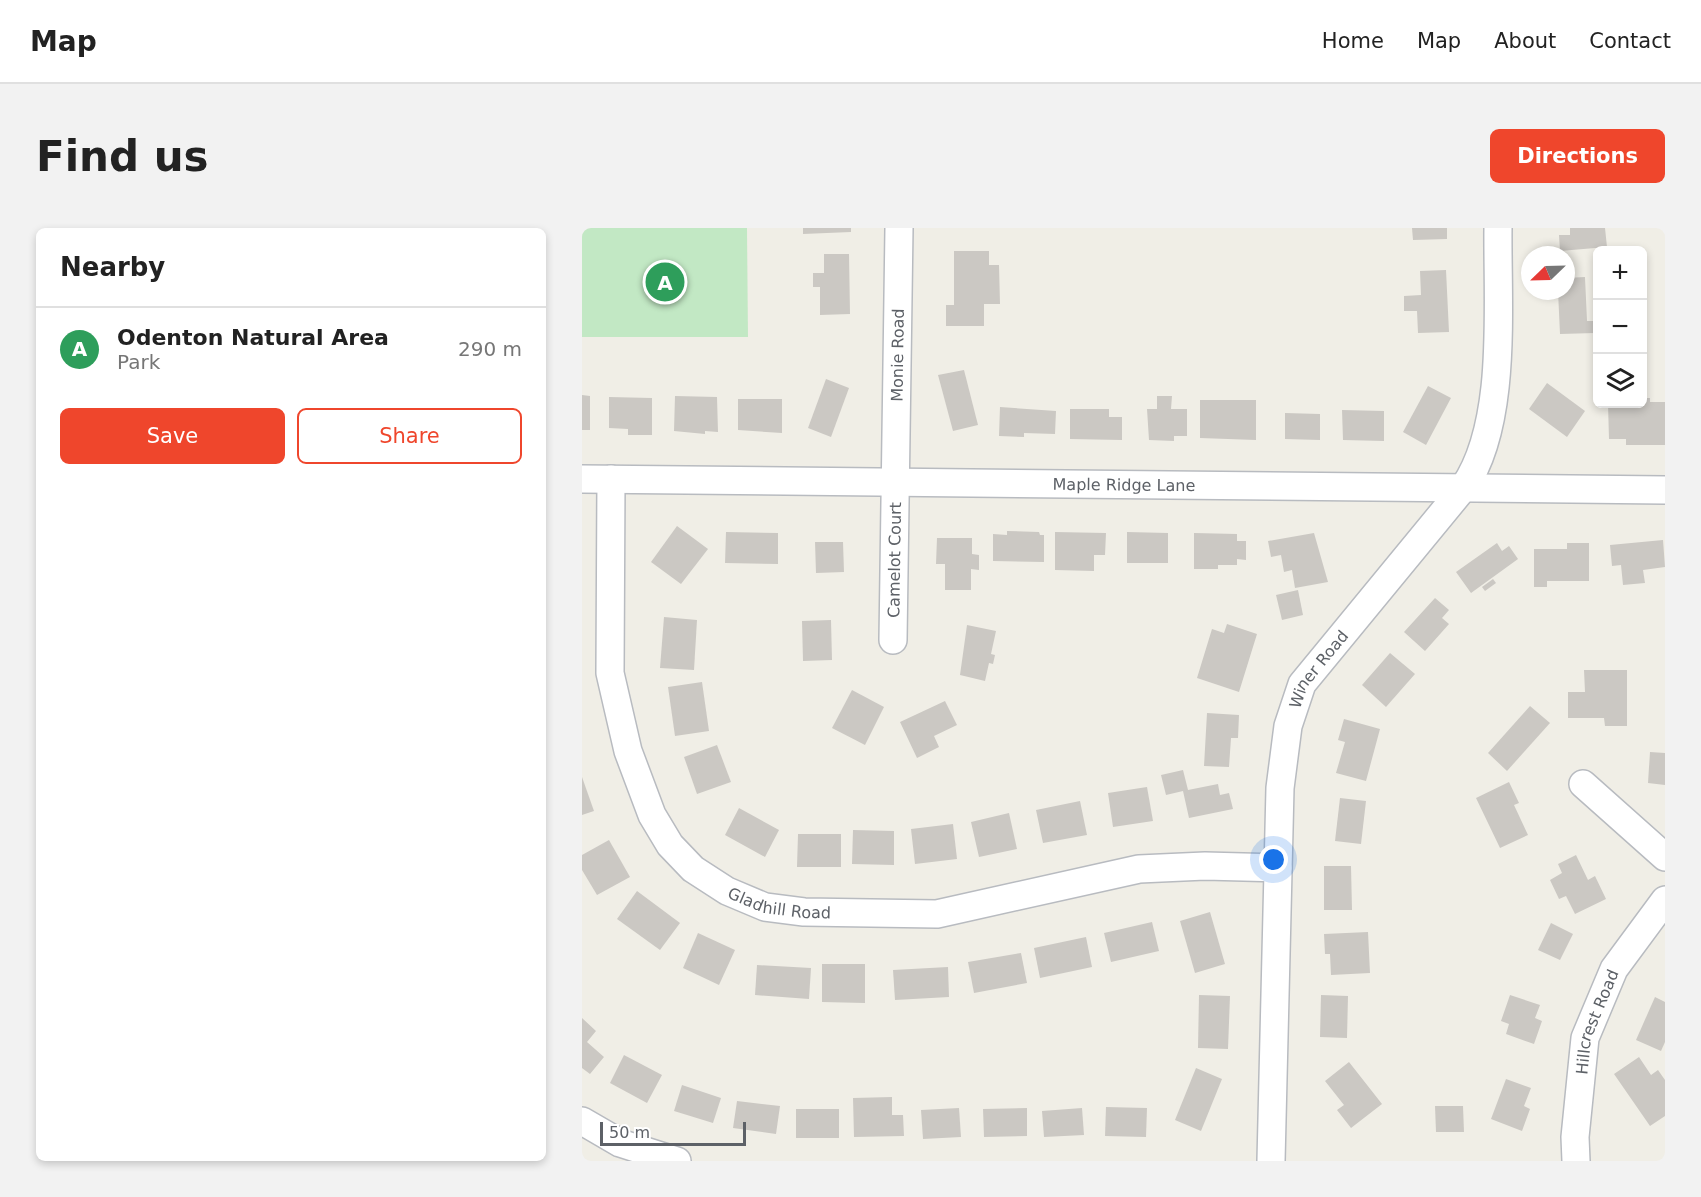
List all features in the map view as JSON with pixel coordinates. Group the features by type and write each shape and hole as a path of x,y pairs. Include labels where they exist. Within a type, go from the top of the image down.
{"street":[{"name":"Monie Road","path":"896,481 899,228"},
{"name":"Winer Road","path":"1271,1161 1280,788 1288,726 1302,684 1464,488 1478,467 1495,400 1498,228"},
{"name":"Maple Ridge Lane","path":"582,479 1665,490"},
{"name":"Gladhill Road","path":"611,479 610,673 628,751 652,815 670,845 693,869 727,891 765,907 804,912 938,914 1139,869 1205,866 1278,868"},
{"name":"Camelot Court","path":"893,640 896,481"},
{"path":"1583,784 1665,857"},
{"name":"Hillcrest Road","path":"1576,1161 1575,1137 1585,1038 1614,969 1665,900"},
{"path":"582,1121 620,1143 677,1161"}],"green space":[{"path":"582,228 747,228 748,337 582,337"}],"building":[{"path":"803,228 851,228 851,232 803,234"},
{"path":"1412,228 1447,228 1447,239 1413,240"},
{"path":"1570,228 1605,228 1607,246 1575,250 1575,246 1560,246 1559,235 1570,235"},
{"path":"954,251 989,251 989,265 999,265 1000,304 984,304 984,326 946,326 946,305 954,305"},
{"path":"824,254 849,254 850,314 820,315 820,287 813,287 813,273 824,273"},
{"path":"1446,270 1449,332 1418,333 1417,311 1404,311 1404,296 1421,295 1420,271"},
{"path":"1585,277 1587,321 1593,321 1593,333 1560,334 1558,300 1575,300 1575,278"},
{"path":"964,370 978,425 953,431 938,375"},
{"path":"826,379 849,388 831,437 808,428"},
{"path":"1547,383 1585,411 1567,437 1529,409"},
{"path":"1428,386 1451,398 1426,445 1403,432"},
{"path":"582,395 590,396 590,430 582,430"},
{"path":"675,396 717,397 718,432 705,431 705,434 674,431"},
{"path":"1157,396 1172,396 1171,409 1187,409 1187,436 1174,436 1174,441 1149,440 1147,409 1157,409"},
{"path":"609,397 652,398 652,435 628,435 628,429 609,428"},
{"path":"1647,398 1650,398 1650,402 1665,402 1665,445 1626,445 1626,439 1609,439 1608,408 1647,408"},
{"path":"738,399 782,399 782,433 738,430"},
{"path":"1200,400 1256,400 1256,440 1200,438"},
{"path":"1000,407 1056,411 1055,434 1024,433 1024,437 999,436"},
{"path":"1070,409 1109,409 1109,417 1122,417 1122,440 1070,439"},
{"path":"1342,410 1384,411 1384,441 1343,440"},
{"path":"1285,413 1320,414 1320,440 1285,439"},
{"path":"677,526 708,549 681,584 651,562"},
{"path":"1007,531 1039,532 1040,535 1044,535 1044,562 993,561 993,534 1007,535"},
{"path":"726,532 778,533 778,564 725,563"},
{"path":"1055,532 1106,533 1105,555 1094,555 1094,571 1055,570"},
{"path":"1127,532 1168,533 1168,563 1127,563"},
{"path":"1194,533 1237,534 1237,541 1246,541 1246,560 1237,559 1237,565 1218,565 1218,569 1194,569"},
{"path":"1314,533 1328,582 1295,588 1292,570 1284,572 1281,555 1271,557 1268,541"},
{"path":"937,538 972,538 972,554 979,555 979,570 971,569 971,590 945,590 945,564 936,564"},
{"path":"1663,540 1665,567 1643,570 1645,583 1623,585 1621,565 1612,566 1610,545"},
{"path":"815,542 843,542 844,572 816,573"},
{"path":"1497,543 1502,551 1509,546 1518,559 1471,593 1456,572"},
{"path":"1567,543 1589,543 1589,581 1547,581 1547,587 1534,587 1534,549 1567,549"},
{"path":"1493,579 1496,583 1485,591 1482,587"},
{"path":"1298,590 1303,615 1282,620 1276,595"},
{"path":"1435,598 1449,610 1442,618 1449,624 1425,651 1404,632"},
{"path":"664,617 697,620 694,670 660,668"},
{"path":"831,620 832,660 803,661 802,621"},
{"path":"1227,624 1257,634 1239,692 1197,678 1212,629 1224,633"},
{"path":"967,625 996,631 991,654 995,655 993,664 989,663 985,681 960,675"},
{"path":"1390,653 1415,674 1386,707 1362,685"},
{"path":"1584,670 1627,670 1627,726 1605,726 1604,718 1568,718 1568,692 1585,692"},
{"path":"702,682 709,731 675,736 668,687"},
{"path":"852,690 884,707 865,745 832,728"},
{"path":"945,701 957,725 934,736 939,747 917,758 900,722"},
{"path":"1530,706 1550,723 1507,771 1488,753"},
{"path":"1207,713 1239,715 1238,738 1231,738 1229,767 1204,766"},
{"path":"1344,719 1380,729 1366,781 1336,773 1345,742 1338,740"},
{"path":"717,745 731,782 697,794 684,757"},
{"path":"1650,752 1665,753 1665,785 1648,783"},
{"path":"1183,770 1188,790 1218,784 1220,795 1229,793 1233,809 1189,818 1183,791 1166,795 1161,775"},
{"path":"582,777 594,811 582,815"},
{"path":"1509,782 1519,803 1514,805 1528,835 1500,848 1476,798"},
{"path":"1147,787 1153,821 1113,827 1108,793"},
{"path":"1340,798 1366,801 1361,844 1335,841"},
{"path":"1080,801 1087,835 1043,843 1036,810"},
{"path":"739,808 779,830 765,857 725,835"},
{"path":"1009,813 1017,849 979,857 971,822"},
{"path":"953,824 957,859 915,864 911,829"},
{"path":"853,830 894,831 894,865 852,864"},
{"path":"798,834 841,834 841,867 797,867"},
{"path":"609,840 630,877 597,895 582,870 582,855"},
{"path":"1576,855 1588,880 1595,876 1606,899 1575,914 1566,896 1559,899 1550,880 1562,873 1558,864"},
{"path":"1324,866 1351,866 1352,910 1324,910"},
{"path":"637,891 680,923 660,950 617,919"},
{"path":"1210,912 1225,964 1195,973 1180,921"},
{"path":"1152,922 1159,951 1111,962 1104,933"},
{"path":"1551,923 1573,934 1560,960 1538,950"},
{"path":"1368,932 1370,973 1331,975 1330,954 1325,954 1324,934"},
{"path":"698,933 735,950 719,985 683,968"},
{"path":"1086,937 1092,967 1040,978 1034,948"},
{"path":"1021,953 1027,983 974,993 968,962"},
{"path":"822,964 865,964 865,1003 822,1002"},
{"path":"757,965 811,968 809,999 755,995"},
{"path":"948,967 949,997 895,1000 893,970"},
{"path":"1199,995 1230,996 1228,1049 1198,1048"},
{"path":"1321,995 1348,996 1347,1038 1320,1037"},
{"path":"1510,995 1540,1005 1535,1018 1542,1021 1534,1044 1506,1034 1509,1024 1501,1021"},
{"path":"1655,997 1665,1002 1665,1042 1661,1051 1636,1040"},
{"path":"582,1018 596,1031 587,1042 604,1057 590,1074 582,1068"},
{"path":"624,1055 662,1075 647,1103 610,1083"},
{"path":"1639,1057 1651,1075 1658,1070 1665,1080 1665,1116 1650,1126 1614,1074"},
{"path":"1349,1062 1382,1104 1351,1128 1337,1110 1344,1105 1325,1081"},
{"path":"1196,1068 1222,1079 1201,1131 1175,1120"},
{"path":"1506,1079 1531,1088 1524,1106 1530,1109 1522,1131 1491,1119"},
{"path":"682,1085 721,1098 713,1123 674,1111"},
{"path":"892,1097 892,1115 903,1115 904,1136 854,1137 853,1098"},
{"path":"737,1101 780,1106 776,1134 733,1128"},
{"path":"1435,1106 1463,1106 1464,1132 1436,1132"},
{"path":"1106,1107 1147,1108 1146,1137 1105,1136"},
{"path":"959,1108 961,1137 923,1139 921,1110"},
{"path":"1027,1108 1027,1136 984,1137 983,1109"},
{"path":"1082,1108 1084,1135 1044,1137 1042,1111"},
{"path":"796,1109 839,1109 839,1138 796,1138"}],"place":[{"name":"Odenton Natural Area","path":"665,282"}]}
